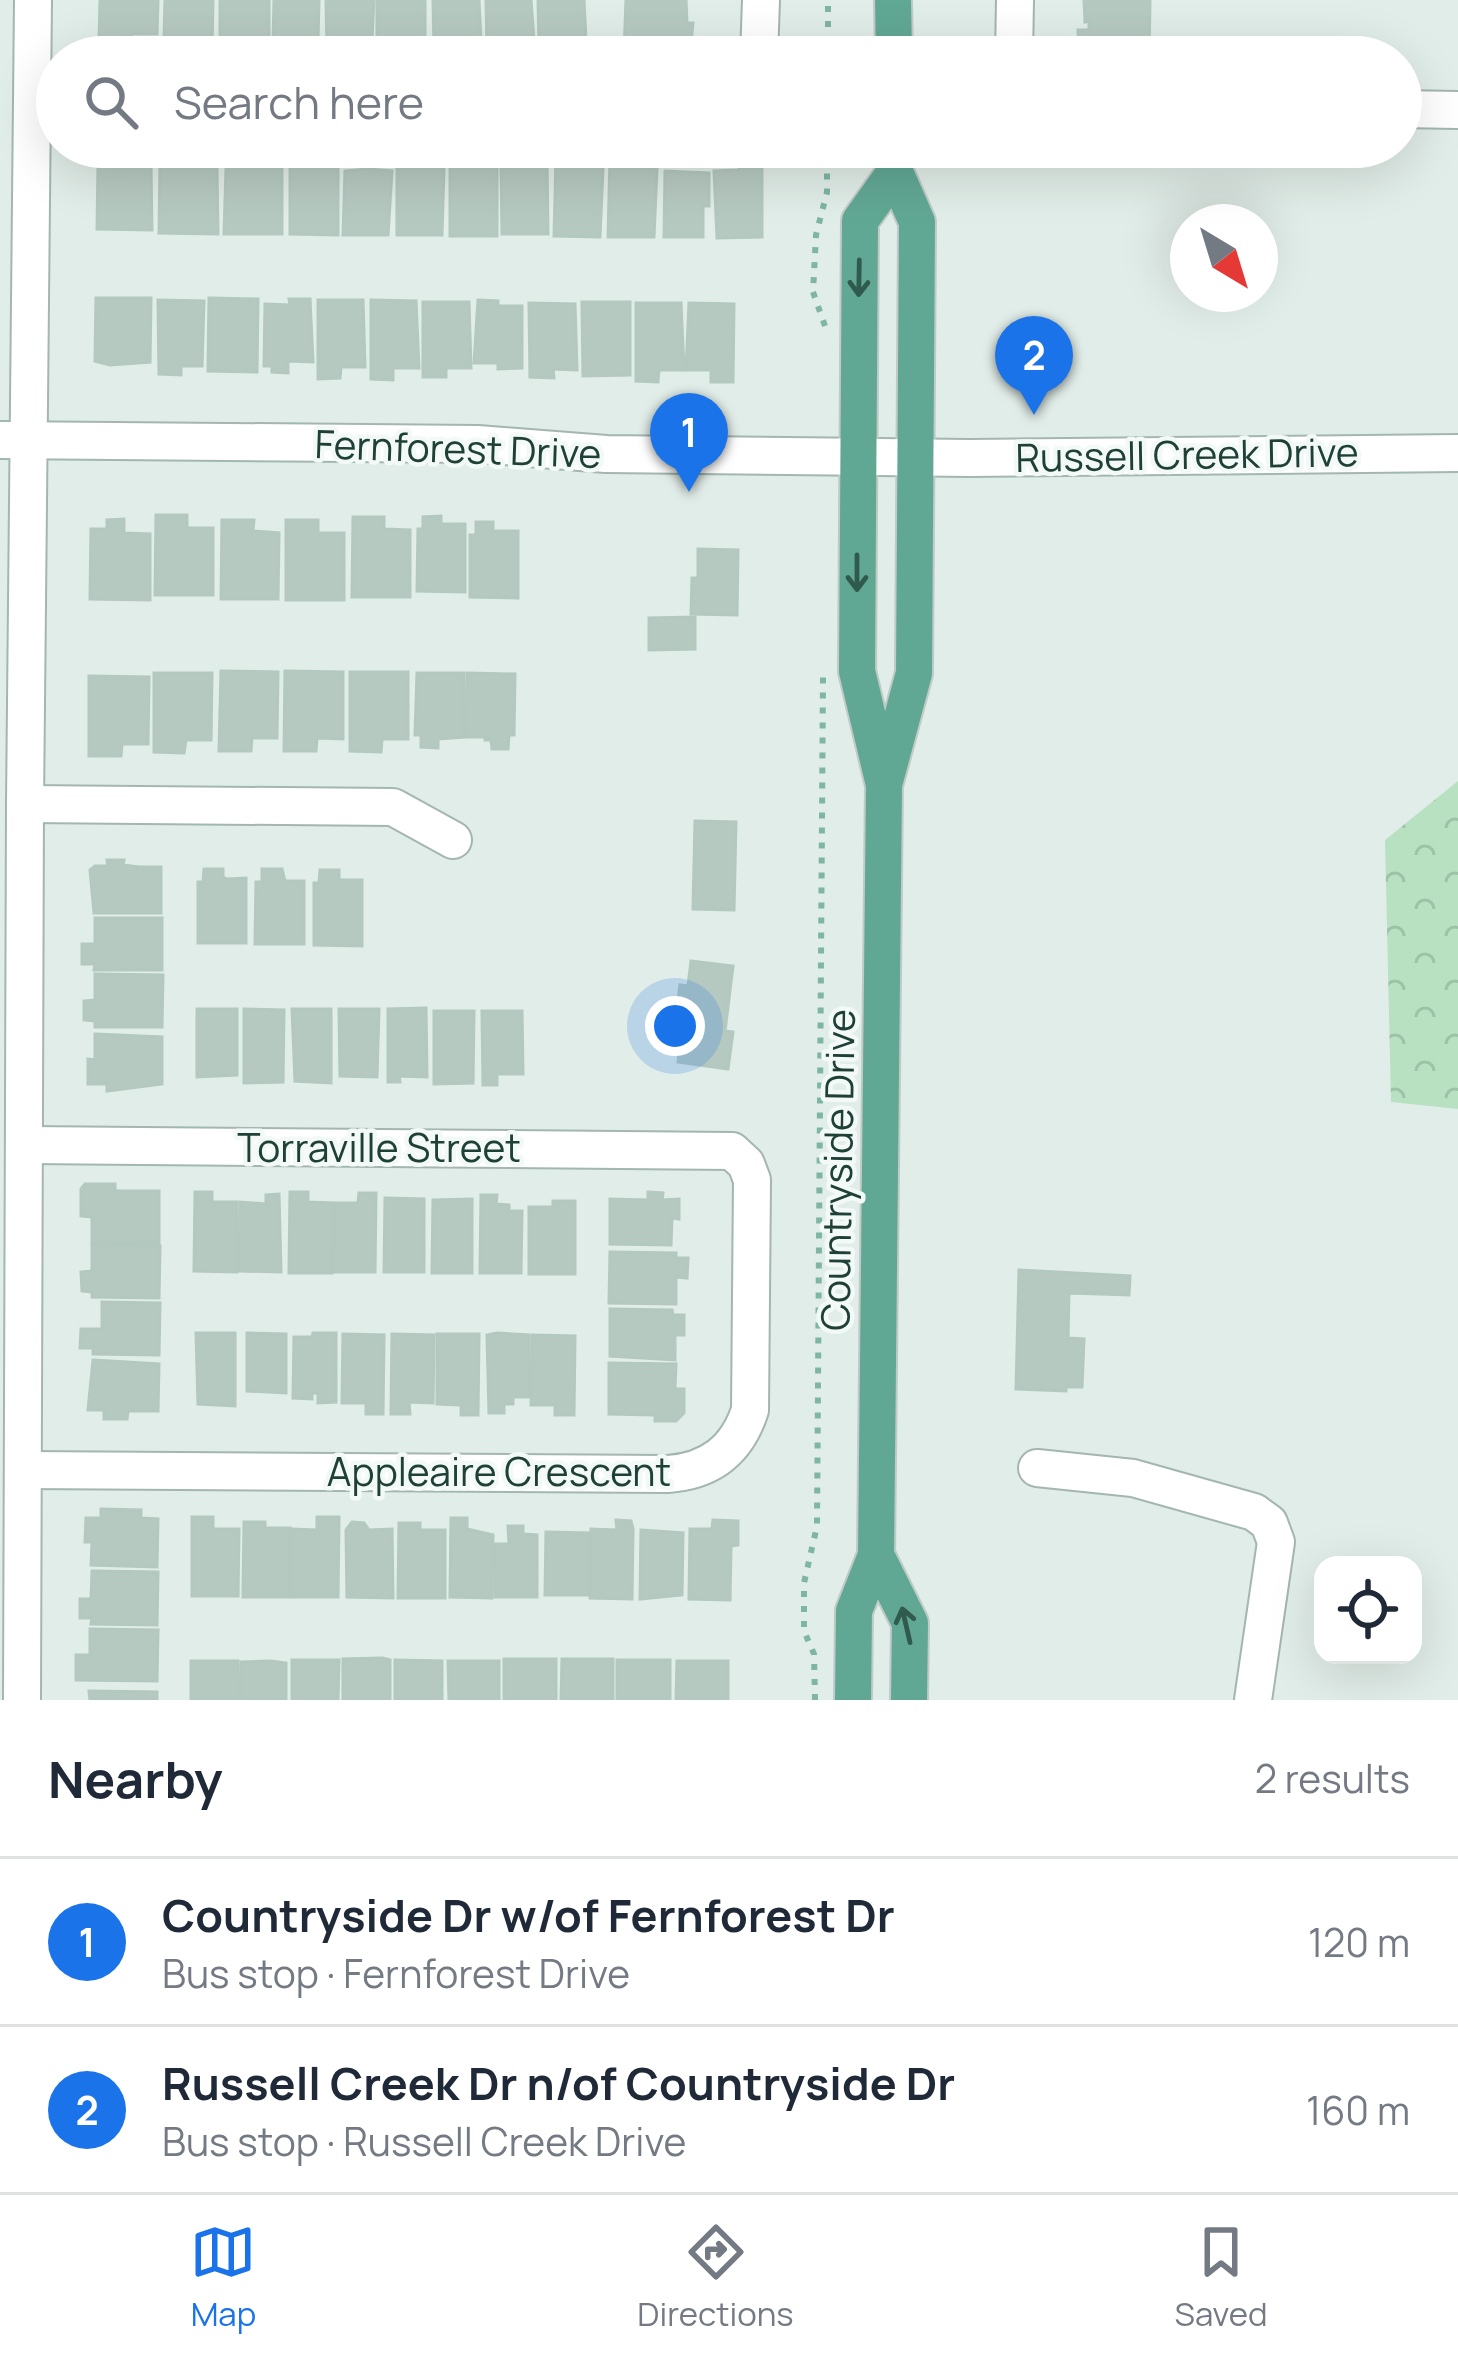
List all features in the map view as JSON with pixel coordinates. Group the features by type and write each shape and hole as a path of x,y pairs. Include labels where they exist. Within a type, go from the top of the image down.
{"main road":[{"path":"893,0 894,36"},
{"name":"Countryside Drive","path":"854,1700 854,1611 876,1556 884,785 856,671 860,221 890,168"},
{"name":"Countryside Drive","path":"884,785 914,673 917,222 898,168"},
{"name":"Countryside Drive","path":"876,1556 910,1623 909,1700"}],"street":[{"path":"33,0 38,36"},
{"path":"760,0 760,36"},
{"path":"1014,36 1015,0"},
{"path":"1422,110 1458,110"},
{"path":"22,1700 25,804 15,440 38,168"},
{"name":"Fernforest Drive","path":"15,440 478,445 606,454 915,457"},
{"name":"Russell Creek Drive","path":"915,457 1458,453"},
{"path":"25,804 393,807 453,840"},
{"name":"Torraville Street","path":"26,1145 732,1151"},
{"name":"Appleaire Crescent","path":"24,1470 668,1474 710,1465 737,1439 750,1410 752,1180 746,1164 732,1151"},
{"path":"1037,1468 1133,1478 1254,1512 1269,1523 1276,1541 1253,1700"}],"path":[{"path":"828,0 828,36"},
{"path":"825,346 825,324 814,292 827,168"},
{"path":"815,1700 814,1654 804,1631 804,1582 818,1526 823,674"}],"green space":[{"path":"1458,781 1458,1109 1391,1102 1385,840"}],"building":[{"path":"100,0 158,0 157,34 99,36"},
{"path":"165,0 213,0 212,36 164,36"},
{"path":"220,0 269,0 269,36 220,36"},
{"path":"274,0 319,0 318,36 273,36"},
{"path":"326,0 374,0 372,36 327,36"},
{"path":"377,0 425,0 425,36 377,36"},
{"path":"433,0 479,0 481,36 434,36"},
{"path":"486,0 531,0 534,36 487,36"},
{"path":"538,0 584,0 586,36 539,36"},
{"path":"626,0 686,0 692,36 625,36"},
{"path":"1084,0 1150,0 1149,36 1078,36 1078,30 1089,30 1089,21 1085,22"},
{"path":"98,168 151,168 152,230 97,229"},
{"path":"160,168 217,168 218,234 159,233"},
{"path":"282,168 282,234 224,234 226,169"},
{"path":"290,168 338,168 338,235 290,234"},
{"path":"397,168 444,169 442,235 397,235"},
{"path":"450,168 497,168 497,236 450,236"},
{"path":"501,168 547,168 548,234 502,234"},
{"path":"556,168 603,169 600,237 554,236"},
{"path":"610,168 657,169 654,237 608,237"},
{"path":"762,168 762,237 717,238 714,171"},
{"path":"345,171 392,171 388,235 343,235"},
{"path":"665,171 709,173 703,237 664,237"},
{"path":"96,298 151,298 150,362 110,365 95,361"},
{"path":"209,298 258,299 257,372 208,371"},
{"path":"289,299 310,299 313,362 288,361 288,373 272,372 272,366 264,366 265,304 290,305"},
{"path":"158,300 204,301 202,366 181,366 181,375 159,374"},
{"path":"318,300 363,300 365,367 341,367 340,378 318,379"},
{"path":"371,300 416,301 419,368 393,368 393,380 371,379"},
{"path":"478,300 522,306 522,368 474,363"},
{"path":"423,302 469,302 471,368 446,368 446,377 423,377"},
{"path":"582,302 630,302 630,375 583,376"},
{"path":"529,303 575,304 577,370 553,369 554,378 530,377"},
{"path":"636,303 681,303 684,370 659,370 658,382 636,381"},
{"path":"689,303 734,304 733,382 711,382 711,370 686,370"},
{"path":"156,515 187,515 187,528 213,528 213,595 155,595"},
{"path":"441,516 441,524 465,524 465,592 417,591 418,529 423,529 423,517"},
{"path":"353,517 384,517 384,529 410,530 410,597 352,597"},
{"path":"124,519 124,533 150,534 150,600 90,599 91,529 107,529 107,520"},
{"path":"222,520 254,520 253,531 279,533 278,599 221,599"},
{"path":"286,520 318,520 318,533 344,533 344,600 286,600"},
{"path":"476,522 493,522 493,531 518,531 518,598 470,597 470,535 476,535"},
{"path":"698,549 738,550 737,615 691,614"},
{"path":"695,617 695,649 649,650 649,618"},
{"path":"221,671 278,672 277,738 252,738 251,751 219,751"},
{"path":"285,671 343,672 343,739 317,738 316,751 284,751"},
{"path":"350,672 408,672 408,739 382,739 381,752 350,751"},
{"path":"154,673 212,673 211,740 186,740 184,753 154,752"},
{"path":"417,673 464,673 464,737 438,739 438,748 421,747 421,735 415,735"},
{"path":"467,673 515,674 514,735 509,735 508,749 492,749 491,740 485,737 466,737"},
{"path":"89,676 149,677 148,744 122,744 121,756 89,756"},
{"path":"695,821 736,822 734,910 693,909"},
{"path":"107,860 161,867 161,913 94,913 90,870 108,866"},
{"path":"204,869 223,869 227,879 246,878 246,943 198,943 198,882 203,882"},
{"path":"262,869 282,869 285,881 304,881 304,944 255,944 256,882 262,882"},
{"path":"320,870 339,870 339,880 362,880 362,946 314,945 314,883 319,883"},
{"path":"95,918 162,918 162,970 94,970 95,964 82,964 82,944 95,944"},
{"path":"691,961 733,966 725,1031 733,1032 728,1069 678,1062 682,1033 674,1032 680,985 688,986"},
{"path":"95,974 163,975 162,1027 95,1027 95,1021 84,1020 84,1001 95,1000"},
{"path":"426,1008 427,1077 399,1076 400,1082 388,1082 388,1009"},
{"path":"197,1009 237,1009 237,1075 197,1077"},
{"path":"244,1009 284,1010 283,1082 244,1083"},
{"path":"292,1009 331,1009 331,1083 295,1081"},
{"path":"339,1009 379,1009 377,1077 340,1076"},
{"path":"434,1011 474,1011 473,1083 434,1084"},
{"path":"482,1011 522,1011 523,1074 497,1074 497,1085 483,1085"},
{"path":"95,1034 162,1037 162,1084 107,1091 107,1084 88,1084 88,1059 95,1060"},
{"path":"85,1184 115,1184 115,1191 159,1191 159,1244 92,1244 92,1217 81,1216"},
{"path":"195,1192 212,1192 212,1202 237,1202 237,1272 194,1271"},
{"path":"290,1192 308,1192 308,1202 333,1203 332,1273 289,1273"},
{"path":"648,1192 663,1193 662,1200 679,1199 679,1219 672,1218 671,1245 610,1244 610,1199 648,1200"},
{"path":"359,1193 376,1193 375,1272 333,1272 335,1203 358,1203"},
{"path":"279,1194 281,1272 239,1271 240,1202 266,1204 266,1195"},
{"path":"481,1195 497,1195 496,1204 522,1211 521,1273 480,1273"},
{"path":"385,1198 424,1199 424,1272 384,1272"},
{"path":"472,1199 472,1273 432,1273 433,1200"},
{"path":"553,1201 575,1201 575,1274 529,1274 529,1207 553,1207"},
{"path":"92,1245 160,1246 159,1298 92,1297 92,1292 82,1291 81,1272 92,1271"},
{"path":"610,1252 676,1253 676,1258 688,1258 687,1278 676,1277 676,1304 609,1303"},
{"path":"1019,1270 1130,1276 1129,1295 1069,1293 1068,1338 1084,1339 1082,1387 1016,1389"},
{"path":"102,1302 160,1303 159,1355 93,1354 93,1348 80,1348 81,1329 102,1329"},
{"path":"610,1309 672,1310 673,1315 684,1315 684,1335 675,1335 675,1360 610,1356"},
{"path":"196,1333 235,1333 235,1406 198,1404"},
{"path":"247,1333 286,1334 286,1393 247,1391"},
{"path":"313,1333 336,1333 336,1402 318,1403 318,1393 312,1393 312,1399 293,1398 294,1337 312,1337"},
{"path":"343,1334 384,1335 383,1414 366,1414 366,1403 342,1403"},
{"path":"392,1334 434,1335 433,1403 409,1402 410,1414 391,1414"},
{"path":"437,1334 479,1334 478,1415 461,1415 461,1405 437,1404"},
{"path":"487,1335 529,1335 529,1397 513,1397 513,1404 504,1404 504,1413 489,1413"},
{"path":"532,1335 575,1336 574,1415 555,1415 555,1405 531,1405"},
{"path":"93,1360 159,1364 158,1411 128,1411 127,1419 104,1419 104,1410 88,1410"},
{"path":"609,1363 676,1364 675,1389 684,1389 684,1413 676,1421 655,1421 655,1415 609,1414"},
{"path":"101,1509 141,1510 141,1518 158,1519 157,1567 91,1565 86,1518 101,1518"},
{"path":"192,1517 213,1517 213,1529 239,1529 238,1596 192,1596"},
{"path":"317,1517 339,1517 338,1597 292,1597 292,1529 317,1530"},
{"path":"451,1518 467,1518 467,1529 493,1535 492,1598 450,1597"},
{"path":"616,1520 631,1521 633,1529 632,1599 590,1598 591,1529 617,1530"},
{"path":"713,1520 738,1521 738,1545 731,1546 730,1600 689,1599 690,1529 712,1529"},
{"path":"244,1522 290,1528 290,1597 243,1597"},
{"path":"352,1522 364,1523 369,1530 392,1529 393,1598 347,1597 346,1530"},
{"path":"399,1523 420,1523 420,1530 445,1530 445,1598 398,1598"},
{"path":"508,1526 523,1526 523,1534 537,1535 537,1597 495,1597 495,1544 509,1544"},
{"path":"641,1530 683,1533 682,1595 640,1599"},
{"path":"546,1532 589,1533 588,1595 545,1595"},
{"path":"92,1571 158,1572 157,1625 91,1624 92,1618 80,1618 80,1599 91,1599"},
{"path":"90,1629 158,1630 157,1681 76,1680 76,1655 90,1655"},
{"path":"343,1659 390,1660 390,1700 343,1700"},
{"path":"504,1659 556,1659 556,1700 504,1700"},
{"path":"562,1659 613,1659 613,1700 561,1700"},
{"path":"292,1660 339,1660 338,1700 292,1700"},
{"path":"395,1660 442,1661 442,1700 395,1700"},
{"path":"617,1660 670,1660 670,1700 617,1700"},
{"path":"191,1661 238,1661 238,1700 191,1700"},
{"path":"448,1661 499,1661 499,1700 449,1700"},
{"path":"677,1661 728,1661 728,1700 676,1700"},
{"path":"241,1662 286,1663 286,1700 240,1700"},
{"path":"89,1691 157,1692 157,1700 90,1700"}],"place":[{"name":"Russell Creek Dr n/of Countryside Dr","path":"1034,415"},
{"name":"Countryside Dr w/of Fernforest Dr","path":"689,492"}]}
